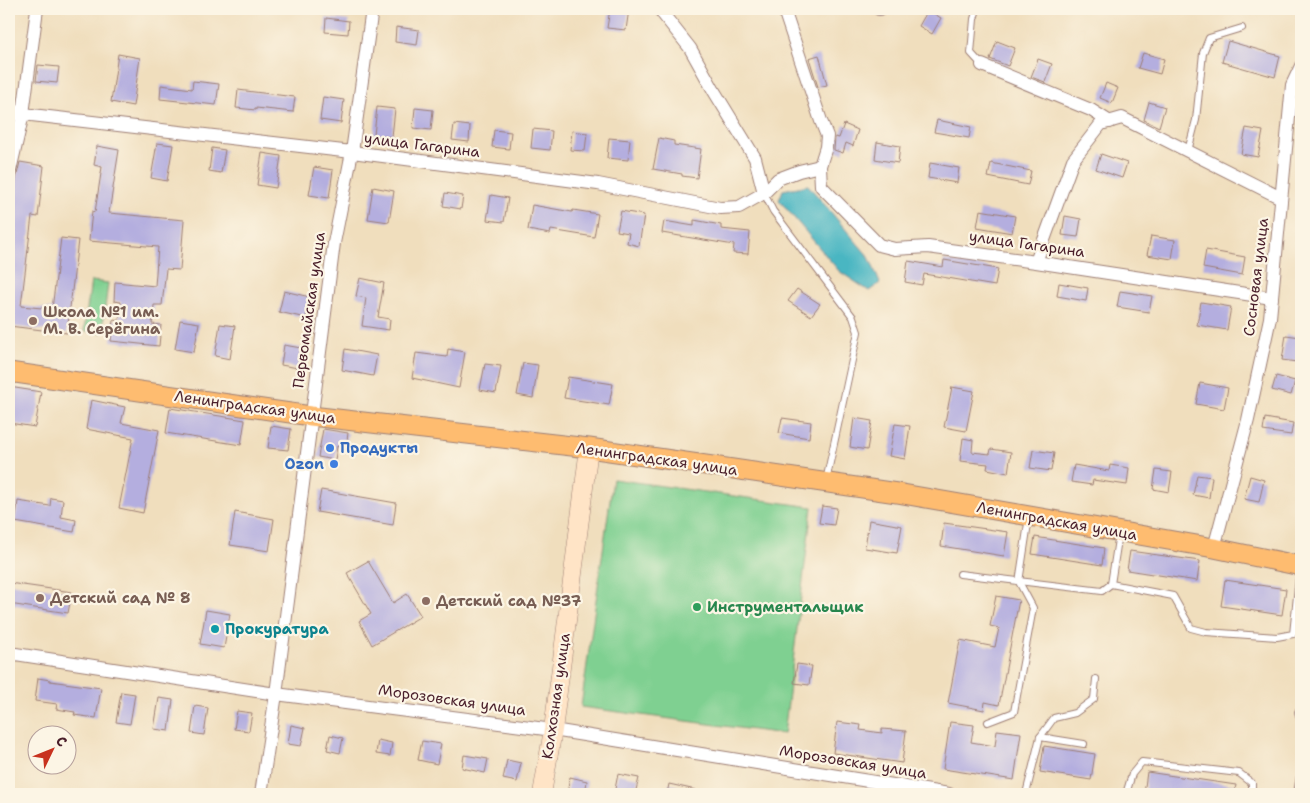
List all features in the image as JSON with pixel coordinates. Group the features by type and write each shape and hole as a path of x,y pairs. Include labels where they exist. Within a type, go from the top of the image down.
{"main road":[{"name":"Ленинградская улица","path":"9,372 311,416 588,448 897,493 1214,548 1301,566"},
{"name":"Колхозная улица","path":"542,794 553,730 588,448"}],"street":[{"path":"9,175 22,114 38,9"},
{"name":"Первомайская улица","path":"261,794 276,694 334,243 352,152 372,9"},
{"path":"659,9 690,48 755,158 764,193"},
{"name":"улица Гагарина","path":"784,9 827,136 826,147 820,166 821,186 879,245 895,249 928,246 1272,298"},
{"path":"982,65 1091,110 1110,122"},
{"name":"Сосновая улица","path":"1214,548 1248,420 1270,318 1292,84 1301,66"},
{"name":"улица Гагарина","path":"9,109 22,114 352,152 598,184 720,208 739,207 764,193 778,179 820,166"},
{"path":"1036,262 1073,160 1101,124 1122,118 1281,198"},
{"name":"Морозовская улица","path":"9,653 276,694 553,730 923,792 949,794"}],"lane":[{"path":"977,9 974,19 971,52 982,65"},
{"path":"1188,151 1196,120 1203,53 1209,38 1242,28"},
{"path":"764,193 773,211 853,317 858,332 825,483"},
{"path":"988,722 1014,712 1034,608 1019,582 1030,516"},
{"path":"1112,584 1119,532"},
{"path":"960,574 1102,591 1112,584 1173,596 1192,628 1206,632 1277,637 1293,634 1301,566"},
{"path":"1026,794 1040,737 1054,718 1075,713 1094,699 1096,680"},
{"path":"1301,707 1298,712 1301,721"},
{"path":"1040,737 1084,744"},
{"path":"1126,794 1132,774 1142,762 1239,773 1252,783 1252,794"},
{"path":"1297,794 1301,770"}],"green space":[{"path":"91,281 108,283 102,333 84,331"},
{"name":"Инструментальщик","path":"613,479 812,507 784,734 581,707"}],"water":[{"path":"808,185 869,257 880,283 869,291 839,271 779,200 783,190"}],"building":[{"path":"610,9 629,9 626,30 607,28"},
{"path":"928,10 941,18 932,34 919,26"},
{"path":"326,18 349,21 348,34 325,32"},
{"path":"396,27 419,30 417,45 395,42"},
{"path":"997,41 1015,48 1008,66 990,59"},
{"path":"1228,41 1280,56 1275,77 1222,62"},
{"path":"1143,53 1164,59 1160,74 1138,68"},
{"path":"118,54 140,58 133,106 111,102"},
{"path":"819,55 827,85 818,87 809,58"},
{"path":"1038,59 1052,64 1045,82 1031,77"},
{"path":"38,65 59,67 57,83 36,81"},
{"path":"193,81 219,84 216,105 160,99 161,85 192,89"},
{"path":"1106,83 1118,88 1112,103 1100,98"},
{"path":"238,90 295,97 293,112 236,108"},
{"path":"323,97 344,100 341,123 320,120"},
{"path":"1149,102 1165,107 1159,127 1144,120"},
{"path":"377,107 395,109 392,137 374,135"},
{"path":"415,108 433,110 431,130 413,128"},
{"path":"937,120 971,127 969,138 934,132"},
{"path":"454,124 470,126 469,142 452,140"},
{"path":"844,124 858,130 853,146 846,143 843,153 834,150 835,137 839,138"},
{"path":"1246,128 1263,131 1258,157 1241,154"},
{"path":"533,129 552,131 550,150 531,148"},
{"path":"494,130 511,132 509,149 492,147"},
{"path":"572,131 587,133 585,151 570,150"},
{"path":"609,138 630,140 628,160 607,158"},
{"path":"659,138 674,141 674,145 701,149 697,178 653,169"},
{"path":"877,142 900,146 898,163 875,159"},
{"path":"157,143 173,145 167,181 151,178"},
{"path":"97,146 119,150 109,213 184,220 180,270 166,269 162,305 154,305 152,324 161,325 159,346 111,341 113,320 119,321 121,302 114,301 115,282 155,286 158,247 89,241 92,211 95,212 102,167 94,165"},
{"path":"212,148 225,150 221,173 209,171"},
{"path":"262,153 281,156 276,188 257,185"},
{"path":"1101,154 1127,163 1122,178 1096,169"},
{"path":"20,162 44,166 38,217 32,216 21,306 52,309 61,238 78,240 67,333 9,326 9,236"},
{"path":"930,163 959,168 957,183 928,178"},
{"path":"991,163 1031,171 1028,185 988,177"},
{"path":"314,167 333,170 329,198 309,195"},
{"path":"373,187 394,191 389,222 368,219"},
{"path":"445,193 463,196 461,209 443,206"},
{"path":"491,195 508,198 504,222 487,220"},
{"path":"532,205 572,212 573,210 598,214 594,237 551,230 550,234 528,230"},
{"path":"980,210 1015,216 1012,233 977,227"},
{"path":"621,211 644,215 639,246 627,243 629,233 617,231"},
{"path":"1065,216 1081,219 1078,237 1062,235"},
{"path":"694,220 721,225 721,229 750,232 748,254 733,253 734,245 662,233 664,221 694,226"},
{"path":"1151,236 1175,240 1172,259 1147,255"},
{"path":"1206,250 1245,257 1242,275 1203,268"},
{"path":"944,260 998,269 995,286 924,274 922,285 905,282 908,261 943,267"},
{"path":"360,278 384,283 378,317 390,319 389,330 362,326 366,298 356,296"},
{"path":"1059,283 1088,288 1086,301 1057,296"},
{"path":"797,289 820,304 811,316 788,301"},
{"path":"284,291 310,297 306,318 279,312"},
{"path":"1120,291 1152,296 1149,312 1117,307"},
{"path":"1201,302 1231,307 1227,330 1197,325"},
{"path":"180,320 199,323 194,352 175,349"},
{"path":"220,324 235,326 230,359 215,356"},
{"path":"1286,335 1301,337 1297,362 1282,360"},
{"path":"284,345 301,348 298,368 281,365"},
{"path":"345,349 377,355 373,376 342,370"},
{"path":"448,349 465,352 459,388 412,378 416,353 447,357"},
{"path":"523,363 538,365 533,398 517,395"},
{"path":"485,364 501,366 496,393 480,390"},
{"path":"1276,376 1295,381 1291,395 1272,390"},
{"path":"568,377 613,384 609,405 564,398"},
{"path":"1200,383 1228,388 1224,409 1196,404"},
{"path":"9,387 41,392 35,427 9,423"},
{"path":"952,387 974,391 966,431 944,427"},
{"path":"91,400 125,407 121,423 159,430 143,513 119,508 133,438 86,429"},
{"path":"170,408 245,420 241,445 166,433"},
{"path":"782,418 811,422 809,438 779,433"},
{"path":"854,418 872,421 867,450 850,447"},
{"path":"1265,418 1293,423 1291,435 1263,431"},
{"path":"895,424 910,426 905,459 889,456"},
{"path":"271,426 291,429 288,450 268,448"},
{"path":"323,429 348,433 346,448 337,446 335,460 318,457"},
{"path":"963,438 973,440 972,452 990,454 991,449 1011,452 1008,473 987,469 988,464 960,461"},
{"path":"1033,450 1054,453 1051,471 1030,468"},
{"path":"1074,465 1109,471 1110,465 1129,468 1127,485 1093,480 1092,485 1071,482"},
{"path":"1156,470 1172,472 1169,492 1153,489"},
{"path":"1197,475 1212,477 1209,498 1193,495"},
{"path":"1250,476 1264,480 1259,502 1244,499"},
{"path":"321,490 396,503 393,525 317,512"},
{"path":"51,498 63,500 61,517 76,520 74,532 15,522 18,501 50,506"},
{"path":"822,506 837,508 834,525 819,523"},
{"path":"235,512 274,519 269,551 230,545"},
{"path":"869,520 902,526 897,553 865,548"},
{"path":"944,523 1008,532 1004,556 941,546"},
{"path":"1035,537 1104,548 1102,565 1032,554"},
{"path":"1130,551 1200,561 1197,581 1127,570"},
{"path":"368,561 393,603 407,594 421,616 372,645 359,621 371,614 347,573"},
{"path":"1225,580 1286,589 1282,615 1221,606"},
{"name":"Детский сад № 8","path":"9,583 72,592 68,613 9,604"},
{"path":"996,596 1019,600 999,705 985,702 984,710 948,703 960,640 995,647 999,628 990,626"},
{"name":"Прокуратура","path":"206,610 230,614 224,648 200,644"},
{"path":"797,664 812,666 809,685 794,683"},
{"path":"38,678 101,688 96,718 74,715 75,712 56,709 57,704 35,701"},
{"path":"121,692 135,694 130,724 116,722"},
{"path":"159,698 173,700 169,731 154,729"},
{"path":"195,706 208,708 204,735 191,733"},
{"path":"237,711 252,713 249,731 234,729"},
{"path":"837,722 861,725 860,730 882,733 882,729 906,731 902,763 833,753"},
{"path":"950,722 974,725 971,742 995,746 997,730 1021,733 1014,780 943,769"},
{"path":"291,725 305,728 301,746 288,744"},
{"path":"330,735 343,738 340,753 327,750"},
{"path":"378,740 392,743 390,756 376,754"},
{"path":"422,741 441,744 437,764 418,760"},
{"path":"1044,746 1095,754 1091,780 1040,772"},
{"path":"464,755 488,759 485,773 462,768"},
{"path":"507,760 521,763 517,782 503,779"},
{"path":"1147,772 1236,785 1234,794 1144,794"},
{"path":"618,774 639,778 635,794 614,794"},
{"path":"570,777 587,781 585,794 567,794"},
{"path":"669,784 696,790 696,794 667,794"}],"place":[{"name":"Школа №1 им. М. В. Серёгина","path":"33,321"},
{"name":"Продукты","path":"330,448"},
{"name":"Ozon","path":"334,464"},
{"name":"Детский сад № 8","path":"40,598"},
{"name":"Детский сад №37","path":"426,601"},
{"name":"Инструментальщик","path":"697,607"},
{"name":"Прокуратура","path":"215,629"}]}
